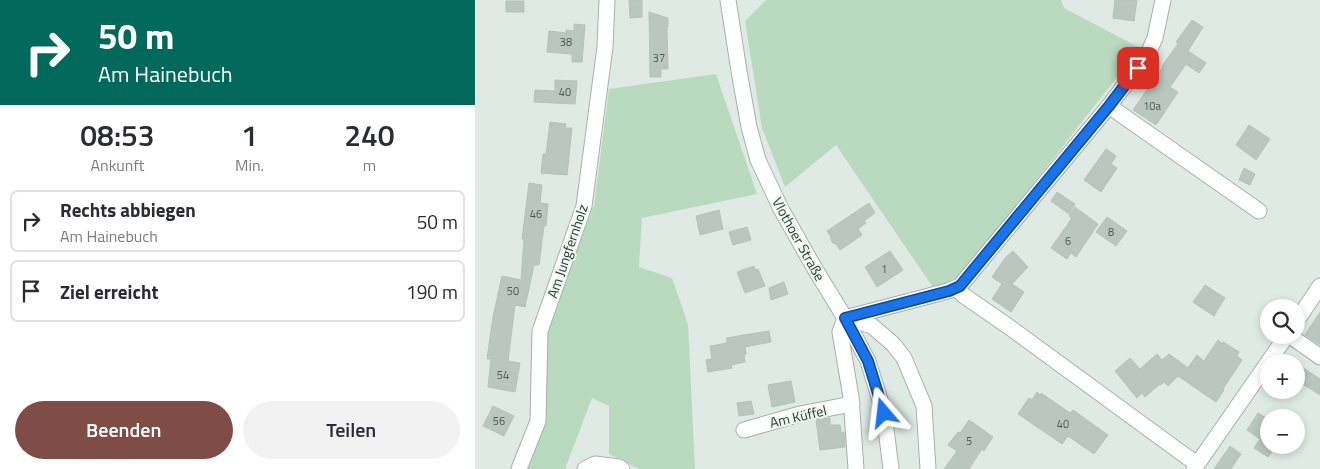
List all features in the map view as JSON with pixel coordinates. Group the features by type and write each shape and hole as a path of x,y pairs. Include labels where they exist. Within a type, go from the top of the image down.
{"street":[{"name":"Am Jungfernholz","path":"519,469 538,421 540,330 584,206 605,46 607,0"},
{"name":"Vlothoer Straße","path":"728,0 749,127 758,160 781,209 868,361 884,413 891,469"},
{"path":"845,318 960,286 1109,106 1147,56 1155,38 1163,0"},
{"path":"1109,106 1259,211"},
{"path":"1305,308 1320,286"},
{"path":"956,288 1195,466 1282,344"},
{"path":"845,318 840,332 852,404 856,469"},
{"path":"845,318 872,326 893,344 904,358 924,406 928,469"},
{"path":"1301,344 1320,357"},
{"name":"Am Küffel","path":"744,430 800,414 852,404"},
{"path":"585,469 595,464 622,469"}],"green space":[{"path":"766,0 1061,0 1064,8 1140,48 961,276 934,289 836,145 785,187 762,128 745,21"},
{"path":"716,74 757,194 642,218 639,267 672,278 688,324 695,469 639,469 609,454 609,406 592,398 565,469 527,469 547,328 594,205 609,89"}],"building":[{"path":"629,0 642,0 642,17 630,18"},
{"path":"1115,0 1137,0 1134,21 1113,18"},
{"path":"506,1 524,1 524,12 506,12"},
{"path":"649,12 668,18 668,69 661,69 661,77 650,77"},
{"path":"1192,20 1203,27 1188,51 1206,63 1199,73 1186,64 1170,87 1178,92 1156,125 1133,110 1163,67 1178,44 1176,42"},
{"path":"574,24 585,25 582,62 572,62 572,54 547,52 549,31 566,33 566,30 574,31"},
{"path":"555,80 577,81 575,104 534,102 535,90 555,91"},
{"path":"550,122 566,124 565,128 572,128 567,175 541,173 543,154 546,154"},
{"path":"1249,125 1270,139 1256,160 1236,145"},
{"path":"1106,149 1116,156 1111,164 1117,168 1101,192 1084,180"},
{"path":"1244,168 1255,174 1250,185 1239,180"},
{"path":"529,183 542,185 540,203 548,204 539,265 534,265 525,307 515,305 508,361 520,363 515,392 488,387 491,359 487,359 493,317 502,276 521,280 524,239 522,239"},
{"path":"1057,192 1075,204 1069,214 1051,201"},
{"path":"869,203 875,213 864,221 866,223 858,229 862,235 840,250 833,243 827,231"},
{"path":"1075,207 1098,224 1076,257 1071,253 1067,259 1051,248 1072,218 1069,216"},
{"path":"719,210 723,229 700,235 696,216"},
{"path":"1107,217 1127,231 1116,246 1096,232"},
{"path":"747,227 751,240 733,245 729,232"},
{"path":"890,251 903,270 877,287 865,267"},
{"path":"1013,251 1028,267 1012,284 1024,292 1011,312 992,299 1002,284 992,277 1006,257"},
{"path":"754,266 755,270 758,269 765,286 745,293 737,272"},
{"path":"784,282 788,294 771,300 769,288"},
{"path":"1205,285 1225,298 1214,316 1193,302"},
{"path":"1320,312 1320,345 1305,335"},
{"path":"769,331 771,342 745,347 745,362 731,365 732,368 708,372 706,360 712,359 710,346 727,343 726,338"},
{"path":"1218,340 1239,352 1237,356 1242,360 1216,402 1178,376 1168,386 1164,382 1145,397 1142,393 1137,398 1115,371 1130,358 1140,369 1157,354 1162,360 1169,354 1188,368 1197,355 1204,361"},
{"path":"1305,369 1320,379 1320,395 1305,386"},
{"path":"791,381 795,402 772,407 768,385"},
{"path":"1037,392 1070,413 1073,410 1108,435 1094,454 1068,436 1062,444 1018,414 1029,398 1032,400"},
{"path":"751,401 754,414 739,416 737,403"},
{"path":"493,406 514,416 504,436 483,426"},
{"path":"1258,413 1260,414 1260,439 1247,430"},
{"path":"830,418 830,425 840,425 841,433 844,432 845,447 820,450 816,420"},
{"path":"969,420 993,437 984,451 982,449 969,469 944,469 957,451 948,445"},
{"path":"1260,439 1260,452 1254,448"},
{"path":"1230,446 1241,454 1231,469 1214,469"}],"route":[{"path":"884,413 868,361 845,318 949,291 960,286 1109,106 1138,68"}]}
